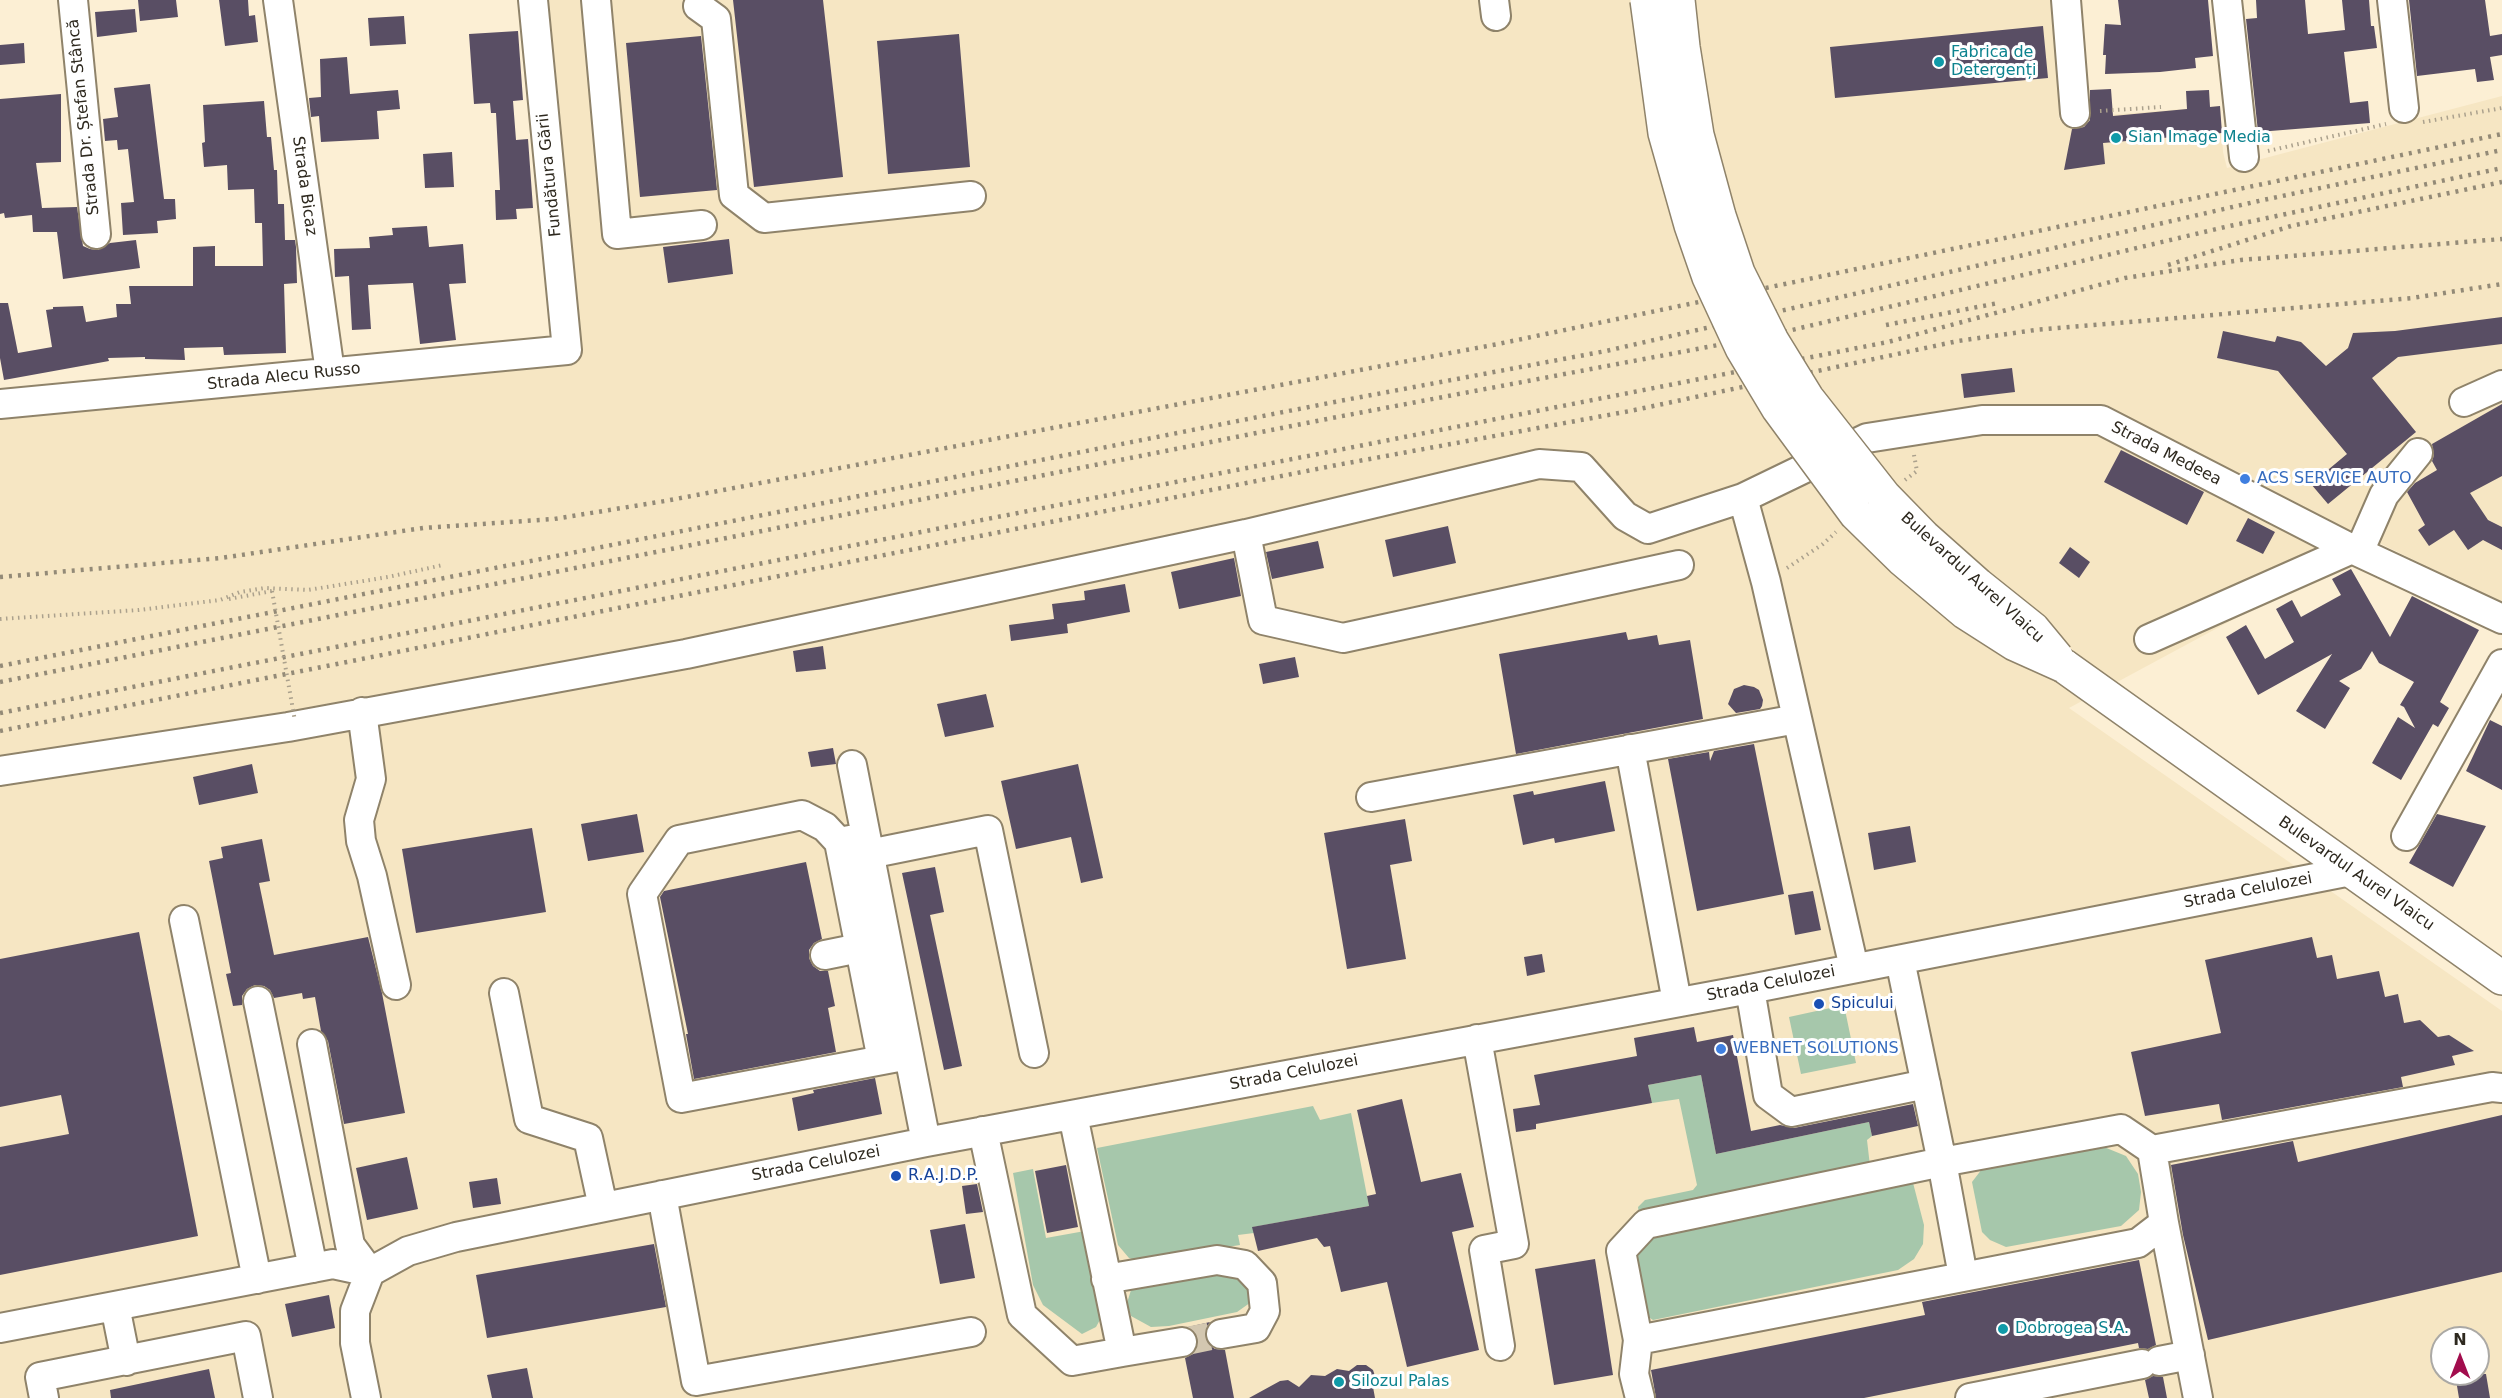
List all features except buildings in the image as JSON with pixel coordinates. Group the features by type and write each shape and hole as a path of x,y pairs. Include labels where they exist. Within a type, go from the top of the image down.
{"main road":[{"name":"Bulevardul Aurel Vlaicu","path":"1647,0 1665,133 1691,225 1709,277 1742,348 1778,408 1856,514 1902,559 1965,612 2015,645 2064,666 2502,978"},
{"name":"Bulevardul Aurel Vlaicu","path":"1678,0 1697,135 1719,216 1738,273 1772,341 1807,399 1884,496 1932,544 2033,628 2064,666"}],"street":[{"name":"Strada Dr. Ștefan Stâncă","path":"73,0 96,234"},
{"name":"Strada Bicaz","path":"278,0 330,372"},
{"name":"Fundătura Gării","path":"533,0 567,350"},
{"path":"596,0 617,234 702,225"},
{"path":"2066,0 2075,113"},
{"path":"2227,0 2244,157"},
{"path":"2392,0 2404,118"},
{"path":"698,6 716,19 734,195 764,218 971,196"},
{"name":"Strada Alecu Russo","path":"0,404 567,350"},
{"path":"2464,402 2502,385"},
{"name":"Strada Medeea","path":"1648,529 1743,498 1867,438 1982,420 2101,420 2356,550 2502,619"},
{"path":"2149,639 2356,550 2384,495 2418,453"},
{"path":"0,771 288,727 686,654 1246,534 1539,464 1581,467 1625,516 1648,529 1643,573"},
{"path":"1743,498 1766,582 1854,968"},
{"path":"1246,534 1263,620 1343,638 1679,565"},
{"path":"2406,836 2502,664"},
{"path":"363,712 371,779 359,820 361,841 372,876 396,986"},
{"path":"1371,796 1797,719"},
{"path":"1630,749 1677,1002"},
{"path":"852,765 858,844 873,945 895,1057 926,1142"},
{"path":"895,1057 681,1098 642,894 679,840 802,815 858,844 988,830 1034,1053"},
{"name":"Strada Celulozei","path":"370,1272 408,1251 456,1237 662,1195 983,1131 1750,989 2351,871"},
{"path":"184,920 257,1279"},
{"path":"825,955 873,945"},
{"path":"1900,960 1963,1276"},
{"path":"1750,989 1768,1095 1791,1112 1926,1084"},
{"path":"504,993 529,1119 588,1138 603,1207"},
{"path":"258,1001 313,1268"},
{"path":"1476,1039 1514,1244 1484,1250 1500,1346"},
{"path":"312,1044 350,1245 370,1272"},
{"path":"1640,1398 1634,1374 1638,1340 1621,1251 1646,1224 1942,1162 2121,1129 2152,1150 2492,1087 2502,1088"},
{"path":"1073,1114 1122,1352"},
{"path":"983,1131 1022,1315 1072,1361 1182,1342"},
{"path":"2152,1150 2198,1398"},
{"path":"662,1195 696,1381 971,1332"},
{"path":"1638,1340 2138,1243 2164,1223"},
{"path":"1106,1279 1217,1260 1245,1265 1262,1283 1266,1311 1256,1328 1221,1334"},
{"path":"0,1328 333,1264 370,1272"},
{"path":"366,1398 355,1343 355,1311 370,1272"},
{"path":"115,1306 126,1360"},
{"path":"44,1398 40,1377 246,1336 258,1398"},
{"path":"1970,1398 2190,1354"}],"path":[{"path":"2075,113 2161,107"},
{"path":"2244,157 2404,118 2502,108"},
{"path":"1766,582 1823,544"},
{"path":"220,600 240,592 256,589 308,590 443,565"},
{"path":"0,619 83,615 220,600 272,591 295,721"}],"shaded area":[{"path":"545,0 2057,0 2059,119 2220,106 2223,152 2227,168 2502,96 2502,603 2377,542 2069,708 2502,1011 2502,1398 0,1398 0,414 576,358"}],"green space":[{"path":"1844,1005 1856,1063 1801,1074 1789,1017"},
{"path":"1701,1075 1716,1154 1869,1122 1872,1136 1867,1140 1870,1166 1639,1214 1638,1207 1645,1200 1693,1190 1697,1185 1679,1099 1652,1103 1648,1085"},
{"path":"1313,1106 1320,1120 1351,1113 1369,1206 1253,1227 1254,1233 1238,1235 1240,1245 1138,1261 1129,1258 1118,1245 1097,1148"},
{"path":"2104,1147 2126,1156 2138,1174 2141,1192 2139,1210 2121,1226 2006,1247 1990,1240 1982,1232 1972,1182 1982,1169"},
{"path":"1033,1169 1046,1238 1085,1231 1102,1316 1096,1327 1082,1334 1043,1305 1033,1285 1013,1173"},
{"path":"1912,1179 1924,1225 1923,1244 1914,1259 1898,1270 1653,1320 1647,1316 1632,1261 1639,1240"},
{"path":"1222,1269 1247,1275 1254,1300 1237,1312 1169,1326 1151,1327 1131,1316 1127,1303 1131,1290 1146,1281"}],"tunnel":[{"path":"1182,1342 1221,1334"}],"railway":[{"path":"0,577 221,558 423,528 554,519 665,501 1498,344 2502,134"},
{"path":"0,666 1329,403 1606,351 2263,200 2502,150"},
{"path":"0,682 1332,418 1771,335 2225,227 2502,168"},
{"path":"2168,265 2291,226 2502,182"},
{"path":"0,713 1888,342 2125,278 2241,260 2502,239"},
{"path":"0,731 1337,465 1630,411 1958,341 2035,330 2412,298 2502,284"},
{"path":"1886,325 1998,303"}],"place":[{"name":"Fabrica de Detergenți","path":"1939,62"},
{"name":"Sian Image Media","path":"2116,138"},
{"name":"ACS SERVICE AUTO","path":"2245,479"},
{"name":"Spicului","path":"1819,1004"},
{"name":"WEBNET SOLUTIONS","path":"1721,1049"},
{"name":"R.A.J.D.P.","path":"896,1176"},
{"name":"Dobrogea S.A.","path":"2003,1329"},
{"name":"Silozul Palas","path":"1339,1382"}]}
